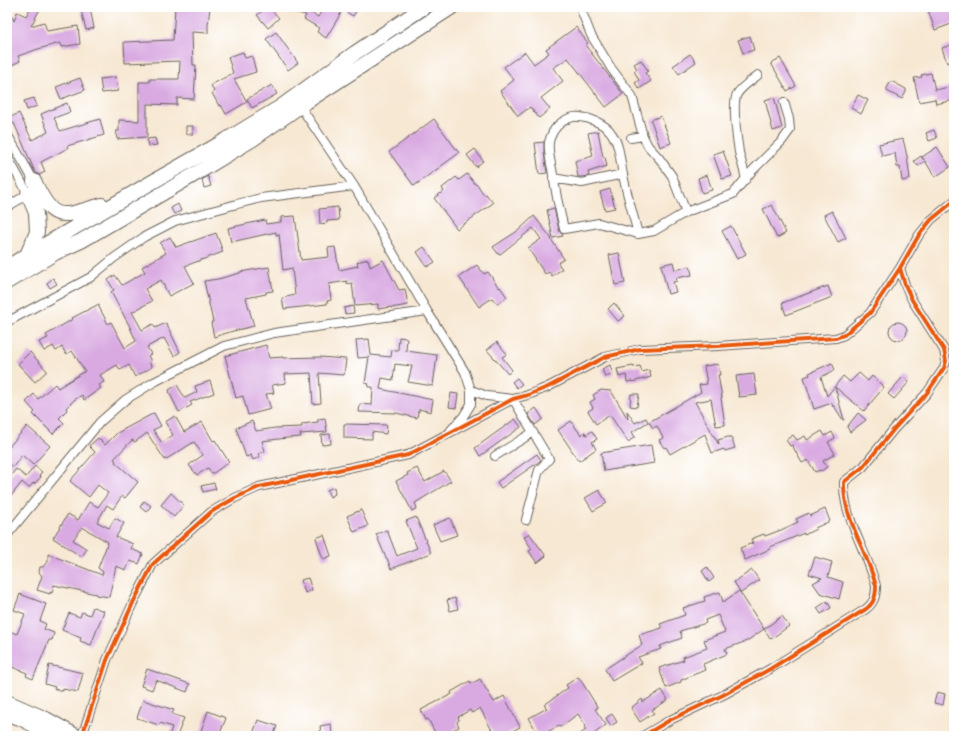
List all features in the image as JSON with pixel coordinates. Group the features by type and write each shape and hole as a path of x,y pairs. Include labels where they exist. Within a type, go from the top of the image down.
{"highway":[{"path":"7,282 55,254 81,241 253,139 300,106 452,7"},
{"path":"7,267 222,143 282,106 355,53 421,8"},
{"path":"34,181 46,203 53,211 61,214 72,214 125,198"},
{"path":"27,255 37,232 36,214 28,194"},
{"path":"7,702 46,719 76,736"},
{"path":"7,714 20,718 56,736"}],"street":[{"path":"580,7 591,35 611,68 632,96 643,136 648,146 672,176 686,212"},
{"path":"746,179 739,151 735,103 737,94 744,86 758,75"},
{"path":"638,234 617,144 610,131 604,126 585,118 572,117 563,121 551,135 549,150 553,178 564,229 599,223 638,234 654,231 686,212 734,194 752,171 782,141 790,130 789,119 784,102"},
{"path":"300,106 354,186 427,311 465,372 471,390 471,404 463,417 444,436"},
{"path":"7,134 34,181"},
{"path":"631,138 643,136"},
{"path":"7,156 28,194 7,207"},
{"path":"553,178 582,183 623,174"},
{"path":"7,322 91,277 114,258 144,237 175,221 261,198 354,186"},
{"path":"82,736 107,660 153,564 210,512 259,487 408,455 513,399 548,387 605,356 640,349 718,346 836,338 844,335 870,313 900,268 918,235 931,220 954,201"},
{"path":"644,736 670,720 723,695 770,669 866,610 873,602 876,586 849,516 844,492 844,482 863,467 894,428 927,393 944,368 946,361 944,350 912,300 905,285 900,268"},
{"path":"7,535 100,422 125,400 154,382 224,346 274,333 427,311"},
{"path":"471,390 487,396 513,399"},
{"path":"513,399 532,433 549,459 540,470 526,520"},
{"path":"495,456 532,433"}],"building":[{"path":"7,7 14,21 17,12 26,16 31,7 41,7 31,26 44,22 47,31 78,26 80,44 61,47 60,43 38,49 18,56 20,61 10,66 7,64"},
{"path":"175,7 210,7 208,33 192,32 193,65 196,65 194,99 177,98 177,105 147,104 147,137 117,139 116,131 119,131 119,120 139,121 139,82 150,82 150,79 179,79 180,61 125,63 124,42 173,40"},
{"path":"269,7 279,18 268,28 257,15"},
{"path":"284,7 302,7 318,17 324,7 332,7 341,13 326,38 317,32 319,28 304,19 306,15 284,10"},
{"path":"349,7 359,7 353,16 346,12"},
{"path":"935,7 954,7 954,23 935,30 928,10"},
{"path":"90,8 94,28 86,30 81,10"},
{"path":"576,27 588,43 585,45 623,94 606,107 568,58 553,68 563,81 541,98 550,109 539,118 530,107 518,116 500,91 514,80 504,67 525,52 534,64 549,53 546,49"},
{"path":"276,32 298,63 288,70 266,39"},
{"path":"750,36 754,50 743,53 738,40"},
{"path":"954,44 954,60 947,63 942,48"},
{"path":"243,52 245,58 252,56 256,72 234,79 247,102 226,114 221,105 219,106 212,93 214,92 211,85 233,73 228,57"},
{"path":"690,54 696,62 679,74 673,66"},
{"path":"780,58 796,86 787,91 771,63"},
{"path":"641,60 648,71 645,73 651,81 639,89 635,83 639,80 634,71 637,69 634,64"},
{"path":"931,73 935,90 954,86 954,100 936,104 935,99 919,102 914,78 922,77 921,75"},
{"path":"116,77 118,91 102,93 100,79"},
{"path":"80,78 85,90 61,99 56,87"},
{"path":"891,81 906,89 902,99 887,91"},
{"path":"272,85 277,94 252,108 247,99"},
{"path":"858,95 868,100 861,114 851,108"},
{"path":"774,97 782,128 773,131 765,100"},
{"path":"34,98 37,106 27,110 24,101"},
{"path":"67,103 70,112 54,118 60,131 100,119 104,135 67,146 68,148 41,162 45,172 39,175 35,172 14,123 11,124 9,118 19,113 32,140 48,132 41,114"},
{"path":"661,116 671,143 660,147 651,120"},
{"path":"434,119 459,153 414,186 389,152"},
{"path":"186,126 193,126 193,134 186,134"},
{"path":"934,130 937,138 929,141 926,133"},
{"path":"598,131 603,157 605,157 607,166 588,172 589,176 578,177 575,161 593,156 588,133"},
{"path":"155,138 157,145 148,146 147,139"},
{"path":"903,139 910,179 902,181 900,167 897,167 895,153 882,156 879,144"},
{"path":"544,142 547,173 539,174 535,143"},
{"path":"937,147 950,167 935,177 925,161 918,166 914,161 921,156 924,160 922,157"},
{"path":"475,149 483,161 476,167 467,155"},
{"path":"723,151 732,176 722,179 713,154"},
{"path":"467,174 476,185 477,184 484,195 486,194 493,203 457,229 434,198 444,191 442,188 456,177 459,180"},
{"path":"707,175 712,190 702,193 698,178"},
{"path":"208,176 211,186 204,188 202,180"},
{"path":"610,189 615,208 605,210 600,192"},
{"path":"178,204 181,211 174,214 171,208"},
{"path":"772,205 786,233 777,238 763,209"},
{"path":"338,207 339,220 327,221 327,223 320,224 319,209"},
{"path":"554,208 559,230 563,236 553,238 547,210"},
{"path":"832,211 846,238 838,242 824,215"},
{"path":"295,216 301,260 329,257 328,248 335,247 339,270 358,266 357,262 368,259 370,267 383,260 399,290 405,289 408,305 378,309 378,304 355,306 352,283 347,284 347,281 329,284 331,300 327,301 327,304 284,309 282,298 295,295 292,268 283,270 279,234 276,235 276,232 231,242 228,228 265,220 266,224 281,222 281,217"},
{"path":"534,216 552,239 564,259 558,263 562,269 552,276 549,272 545,274 528,248 541,239 533,228 499,255 493,247 519,230"},
{"path":"731,226 746,254 737,259 722,231"},
{"path":"216,233 223,252 185,266 194,283 169,296 161,280 145,289 152,301 132,312 142,330 153,324 155,328 166,323 180,352 174,356 164,338 147,347 151,354 148,356 152,367 135,377 129,365 120,370 117,365 100,375 104,382 99,385 101,388 84,400 82,395 74,400 59,418 64,423 53,434 33,414 35,412 26,402 34,394 38,399 55,384 58,388 85,371 72,351 66,354 62,347 56,351 53,346 44,351 39,342 48,338 46,335 73,319 72,318 99,304 99,307 108,324 111,322 125,348 136,341 111,292 114,290 108,280 115,275 122,285 145,272 142,267 166,253 160,243 170,237 176,247"},
{"path":"424,247 435,262 427,267 417,252"},
{"path":"619,253 625,283 615,285 609,255"},
{"path":"673,262 675,270 690,266 692,275 676,278 677,281 673,282 676,292 668,294 661,265"},
{"path":"477,265 484,274 488,272 507,297 497,304 492,298 479,307 459,277"},
{"path":"269,267 273,291 246,298 254,326 214,337 211,323 213,322 204,281 218,279 240,272"},
{"path":"53,278 57,284 50,288 47,283"},
{"path":"828,286 832,297 786,315 782,303"},
{"path":"614,303 625,316 618,321 608,309"},
{"path":"353,306 354,313 345,314 344,308"},
{"path":"898,322 904,325 907,331 904,337 898,340 892,337 889,331 892,325"},
{"path":"399,337 407,338 406,351 437,355 433,386 408,382 412,366 395,364 393,380 382,378 380,389 433,400 431,412 419,409 417,418 396,413 359,412 360,404 372,405 373,387 368,387 369,384 365,383 369,357 358,358 356,340 369,339 371,355 391,357 392,350 398,350"},
{"path":"497,342 507,354 502,357 512,370 508,374 487,350"},
{"path":"266,345 269,358 320,357 346,359 344,375 319,373 321,403 313,404 311,373 285,374 286,383 272,385 274,393 266,394 271,409 248,415 243,396 236,398 225,356"},
{"path":"30,352 47,371 35,382 18,364"},
{"path":"832,363 835,370 821,377 827,396 843,376 850,382 859,373 868,381 872,376 884,387 864,411 835,387 844,420 834,406 833,407 832,403 814,409 804,377 810,375 809,373"},
{"path":"718,364 720,375 718,375 725,425 716,426 711,399 695,402 719,445 718,440 731,437 735,448 725,451 724,449 712,453 705,434 670,454 659,440 663,438 657,426 653,428 649,422 701,392 699,385 707,384 704,366"},
{"path":"610,365 613,374 605,377 602,369"},
{"path":"640,366 642,372 649,370 651,377 627,382 626,375 619,377 617,369"},
{"path":"754,374 757,395 739,397 736,376"},
{"path":"903,377 909,382 894,399 888,394"},
{"path":"517,378 522,384 517,388 512,382"},
{"path":"210,381 214,393 190,402 192,405 179,412 169,390 177,385 185,398 197,392 195,386"},
{"path":"601,390 611,391 628,419 627,411 635,423 646,418 648,422 632,432 635,437 628,442 610,415 596,424 588,411 593,408 590,402 595,399 593,395"},
{"path":"451,393 458,394 456,408 449,407"},
{"path":"631,394 639,394 637,407 630,406"},
{"path":"536,408 543,419 535,425 528,414"},
{"path":"154,413 161,426 153,430 162,443 173,435 165,422 175,416 184,432 202,422 213,441 215,440 229,462 212,474 208,468 197,475 189,465 203,455 194,442 165,460 147,433 135,442 132,440 114,459 116,461 115,462 138,482 125,498 122,496 113,509 107,505 97,522 109,528 115,518 124,523 116,537 133,544 131,549 143,554 139,564 130,561 126,570 116,566 109,597 54,585 52,593 50,592 50,594 37,590 42,576 39,572 40,567 43,567 48,562 48,554 102,575 103,572 98,568 108,542 82,527 73,540 87,549 82,556 80,556 53,538 68,514 78,520 89,502 98,507 108,493 98,485 89,497 70,481 95,452 89,446 98,438 105,445 117,433"},
{"path":"858,413 866,420 850,432 847,427"},
{"path":"325,418 327,432 300,434 301,437 262,441 265,451 258,454 260,457 253,460 251,455 246,457 236,428 252,421 256,431 275,428 302,427 302,424 318,422 318,419"},
{"path":"515,419 521,427 480,456 475,448"},
{"path":"571,421 581,435 585,432 586,435 592,431 597,439 592,442 596,449 579,461 558,430"},
{"path":"344,424 387,425 386,434 372,432 372,439 344,438"},
{"path":"27,426 50,446 33,465 22,455 13,467 7,463 7,449"},
{"path":"822,431 825,436 832,432 835,438 828,442 835,454 823,461 827,467 821,471 815,472 808,460 802,463 792,445 790,446 786,440 793,435 797,440 805,436 807,440"},
{"path":"330,434 331,444 322,445 321,435"},
{"path":"651,445 654,463 604,471 601,453"},
{"path":"537,454 541,460 540,461 501,488 497,482"},
{"path":"35,466 42,472 39,475 41,477 29,488 22,482 7,501 7,480 16,469 26,477"},
{"path":"417,468 425,482 444,471 451,481 415,503 417,508 412,511 396,481 408,475 407,473"},
{"path":"214,483 216,489 203,492 201,486"},
{"path":"334,487 335,494 330,497 327,490"},
{"path":"599,490 607,503 593,511 585,498"},
{"path":"171,493 184,505 174,517 161,505"},
{"path":"144,501 151,506 146,512 140,507"},
{"path":"825,509 830,521 804,535 804,533 770,547 770,549 745,560 740,548 753,543 751,539 781,530 798,522 796,519 809,513 810,516"},
{"path":"361,510 368,526 354,532 347,516"},
{"path":"416,517 431,553 391,569 376,534 387,530 397,556 417,548 406,521"},
{"path":"450,518 457,535 440,541 433,525"},
{"path":"529,533 546,556 537,563 529,551 532,549 524,537"},
{"path":"324,535 331,556 323,559 316,538"},
{"path":"815,557 832,562 828,577 843,582 839,599 820,593 813,583 822,578 809,574"},
{"path":"707,567 714,578 709,582 702,571"},
{"path":"752,570 759,580 741,593 734,582"},
{"path":"308,578 312,590 305,593 301,580"},
{"path":"739,591 764,629 747,641 725,649 727,654 703,664 705,670 666,688 659,668 684,660 683,657 707,648 704,640 725,632 718,615 705,620 706,623 680,631 682,638 660,646 661,649 638,657 642,663 612,681 605,669 642,645 639,635 662,628 660,624 685,615 683,608 705,601 704,597 720,592 723,602"},
{"path":"20,594 46,604 40,621 46,624 44,629 54,633 52,640 49,640 33,679 26,676 27,673 7,665 7,630 17,634 25,614 14,610"},
{"path":"455,598 458,609 450,611 447,600"},
{"path":"827,601 831,608 821,614 817,608"},
{"path":"93,607 104,611 91,645 80,641 81,638 62,630 69,613 80,617 82,612 90,615"},
{"path":"782,616 789,626 771,639 764,629"},
{"path":"49,665 83,673 78,692 54,689 55,687 45,684"},
{"path":"147,669 190,684 187,692 156,680 152,690 141,686"},
{"path":"578,677 598,708 595,709 606,725 591,736 577,736 586,730 584,727 586,726 578,714 560,727 559,726 539,736 529,718 547,708 544,705 568,688 566,685"},
{"path":"480,679 494,702 504,696 520,727 503,736 495,736 480,708 472,713 470,710 458,717 459,720 457,722 459,727 441,736 437,736 428,719 426,720 421,710 452,694 451,692 470,681 471,684"},
{"path":"662,690 668,700 652,710 654,713 640,722 631,708 642,699 643,702"},
{"path":"937,692 945,694 943,705 934,703"},
{"path":"143,700 174,710 172,714 184,718 177,736 169,736 172,727 160,723 159,725 137,718"},
{"path":"208,711 226,718 219,736 201,731"},
{"path":"612,714 617,722 611,726 606,718"},
{"path":"258,720 277,726 273,736 252,736"},
{"path":"331,724 332,736 325,736 321,734 320,726"}],"cycle path":[{"path":"643,736 670,720 723,695 770,669 866,609 873,602 876,586 851,522 847,509 844,482 863,467 894,429 927,393 944,368 946,361 944,350 912,300 905,285 900,268 919,235 931,220 954,201"},
{"path":"82,736 107,660 153,564 211,512 235,498 259,487 408,455 513,399 548,387 605,357 640,349 718,346 836,338 844,335 870,313 900,268"}]}
